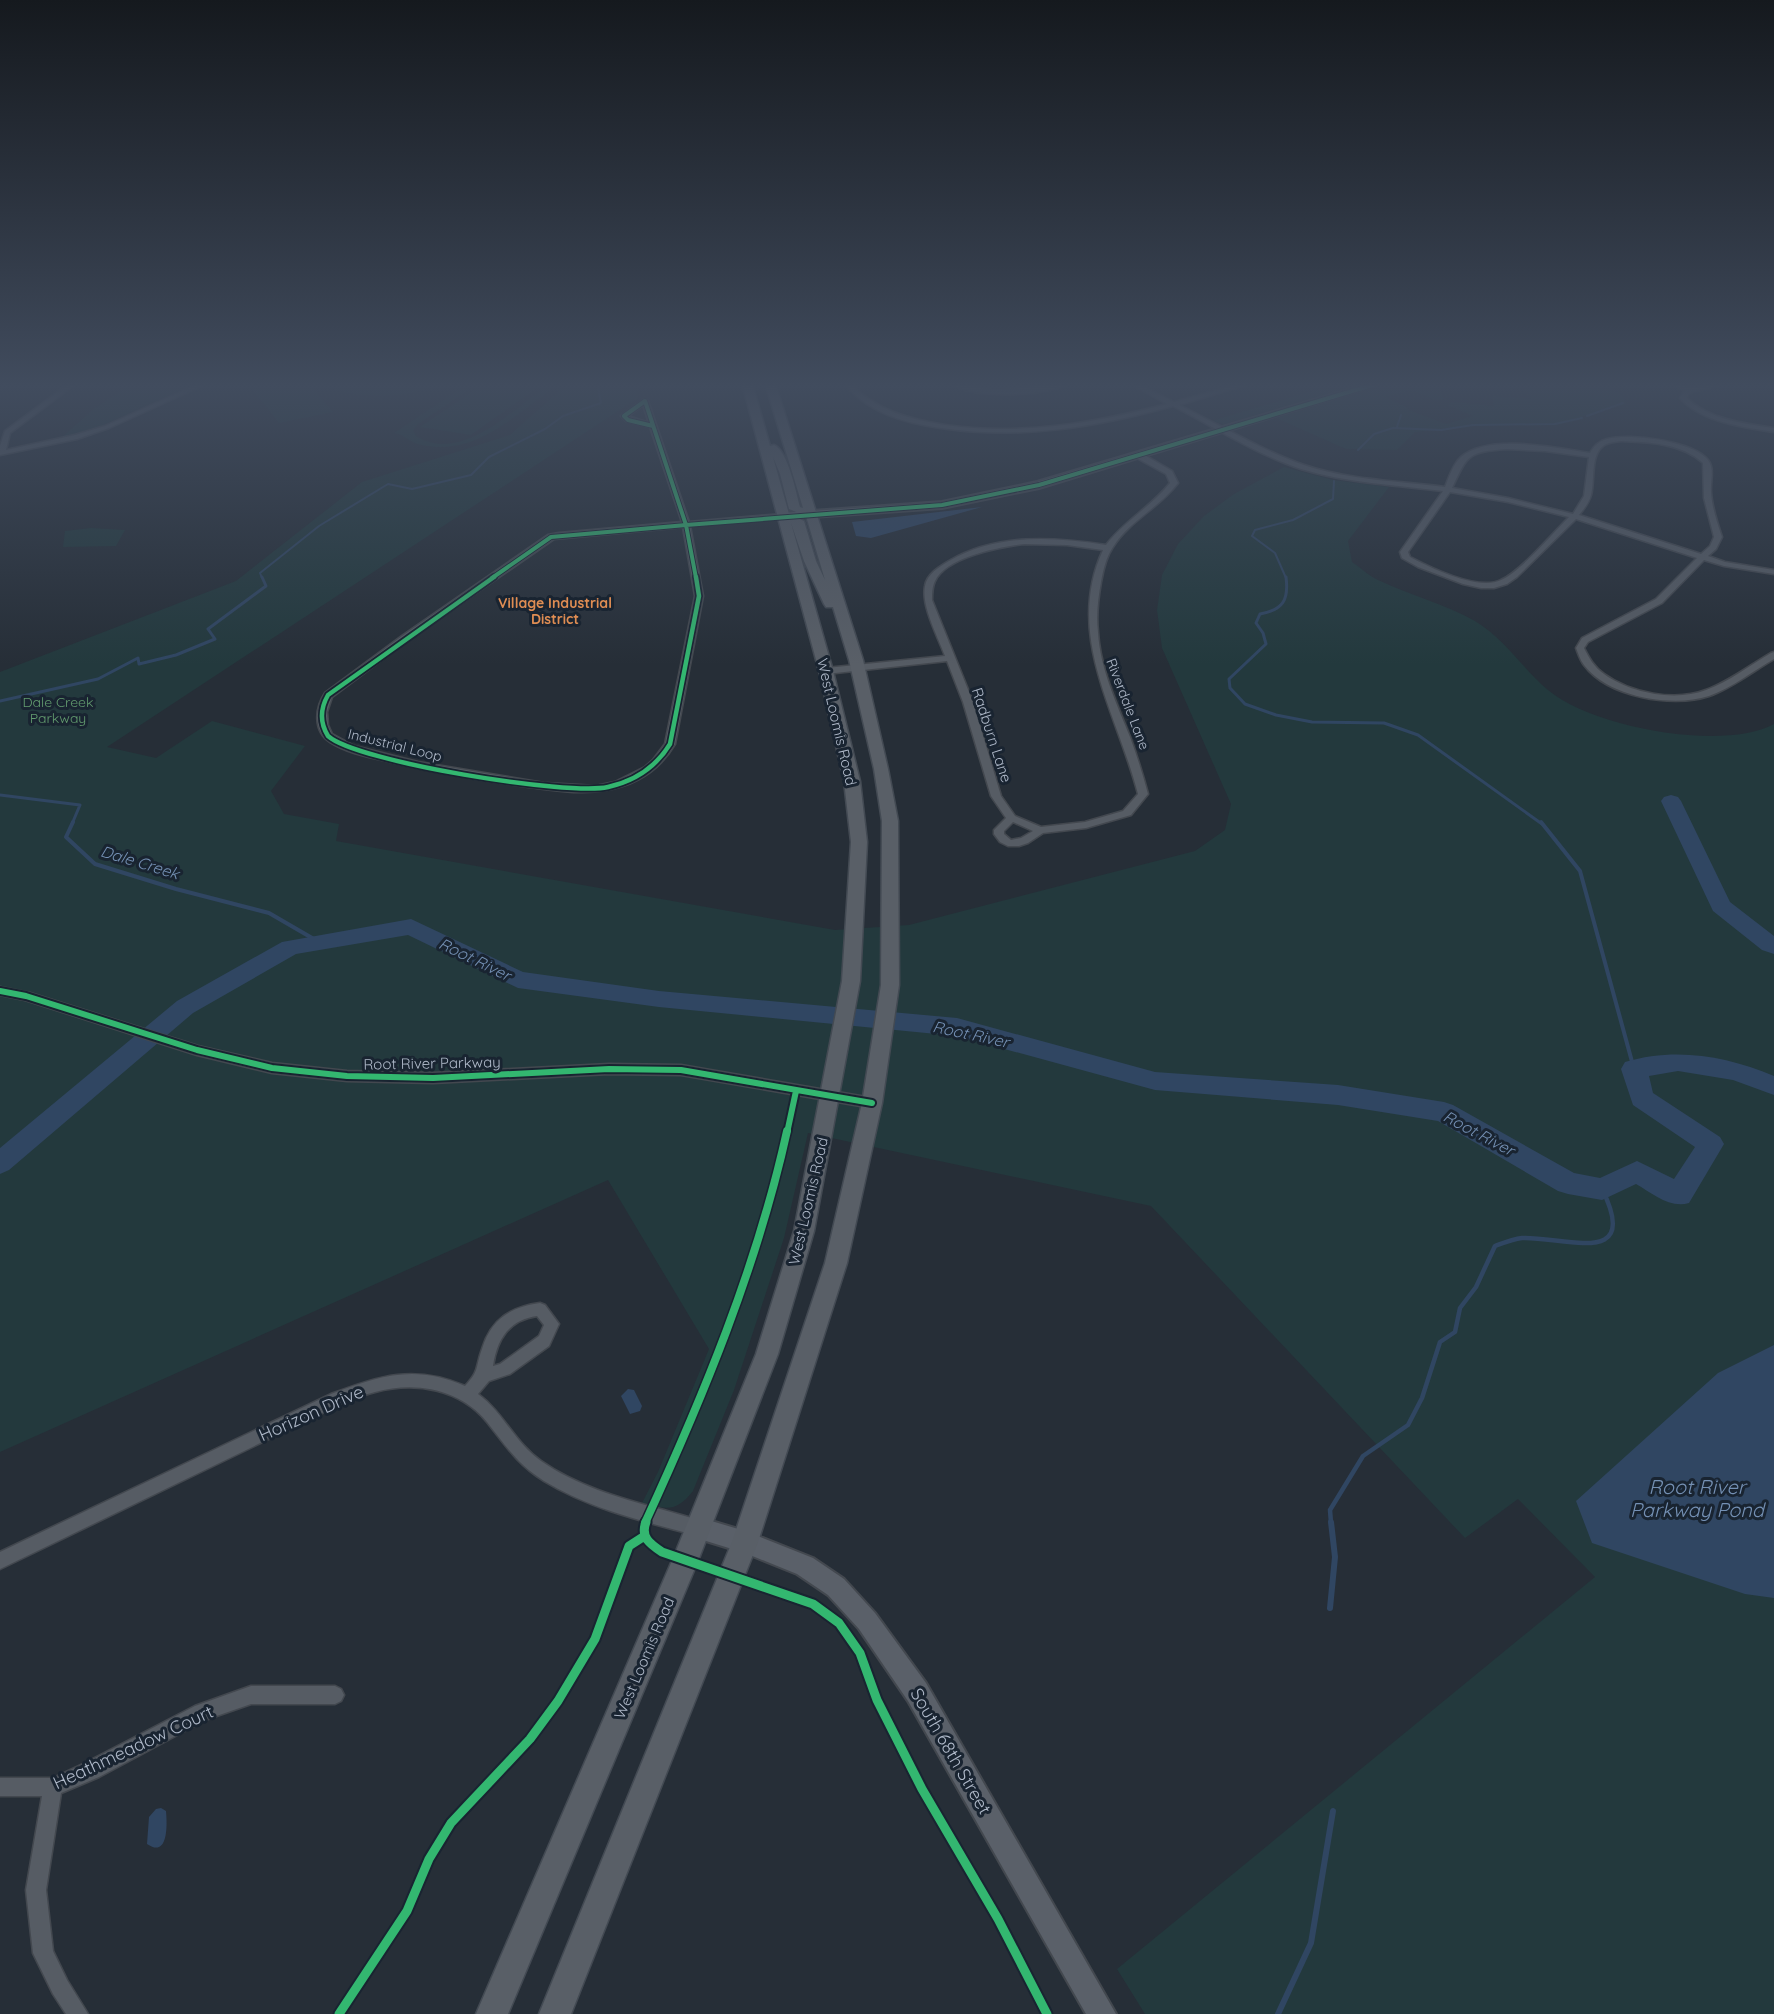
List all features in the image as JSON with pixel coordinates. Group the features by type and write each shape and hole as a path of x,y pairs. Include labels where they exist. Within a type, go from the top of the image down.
{"main road":[{"name":"West Loomis Road","path":"492,2014 698,1528 767,1353 804,1231 831,1097 851,976 859,842 852,781 826,671 773,477"},
{"path":"787,477 795,509 812,514"},
{"name":"West Loomis Road","path":"555,2014 746,1542 836,1263 872,1103 890,975 890,821 857,667 800,477"},
{"path":"783,516 798,521 810,561 824,594 847,631"}],"street":[{"path":"670,477 686,524"},
{"path":"783,516 942,505 1039,485 1065,477"},
{"name":"Riverdale Lane","path":"1011,818 1040,830 1086,825 1117,817 1134,807 1143,794 1138,769 1100,673 1093,645 1091,599 1108,548 1134,520 1170,489 1173,483 1171,477"},
{"path":"1349,477 1447,489 1508,500 1573,516 1724,564 1774,572"},
{"path":"1453,477 1404,552 1406,558 1470,585 1492,586 1514,577 1573,516 1585,502 1590,477"},
{"path":"1708,477 1707,501 1719,537 1713,547 1659,601 1585,639 1580,648 1582,659 1592,671 1608,682 1655,696 1680,698 1706,694 1774,655"},
{"name":"Industrial Loop","path":"686,524 699,597 670,744 662,759 655,766 631,780 595,789 561,789 397,760 348,748 332,740 326,733 322,724 324,701 328,695 545,540 559,535 686,524 783,516"},
{"name":"Radburn Lane","path":"1011,818 996,796 968,702 928,600 929,584 956,559 985,549 1021,543 1047,542 1108,548"},
{"path":"826,671 949,658"},
{"path":"1011,818 999,830 1005,842 1018,844 1024,842 1040,830"},
{"name":"Root River Parkway","path":"0,991 26,996 197,1050 272,1068 347,1076 433,1078 609,1069 681,1070 872,1103"},
{"path":"468,1394 484,1376 505,1369 544,1341 552,1324 540,1309 522,1311 505,1321 487,1351 484,1376"},
{"name":"Horizon Drive","path":"0,1561 336,1399 383,1383 415,1382 446,1384 468,1394 486,1410 511,1444 536,1467 568,1485 649,1514 746,1542"},
{"name":"South 68th Street","path":"746,1542 805,1566 836,1587 867,1621 917,1692 1102,2014"},
{"name":"Heathmeadow Court","path":"0,1787 53,1787 92,1770 201,1712 251,1695 335,1695"},
{"path":"53,1787 36,1890 43,1953 60,1987 78,2014"}],"green space":[{"name":"Dale Creek Parkway","path":"378,477 518,477 107,747 156,758 212,721 305,746 271,791 284,814 339,824 336,841 835,930 909,925 1195,851 1225,830 1231,804 1162,648 1157,610 1162,575 1178,544 1204,516 1234,494 1266,477 1322,477 1389,487 1348,541 1352,562 1378,580 1452,610 1486,628 1548,690 1568,703 1595,715 1625,724 1691,735 1723,736 1751,732 1774,724 1774,2014 1145,2014 1117,1969 1595,1577 1518,1499 1465,1538 1151,1206 808,1133 784,1238 734,1390 693,1491 681,1503 670,1508 642,1503 658,1472 709,1349 608,1180 0,1452 0,672 236,581 362,482"},
{"path":"91,528 125,530 116,546 63,547 65,531"}],"water":[{"path":"982,507 871,538 856,536 852,522"},
{"name":"Root River Parkway Pond","path":"1774,1345 1774,1598 1745,1594 1592,1543 1576,1501 1718,1373"},
{"path":"628,1389 634,1390 642,1406 640,1411 630,1414 621,1396"},
{"path":"161,1808 166,1811 165,1838 159,1847 154,1847 147,1844 149,1817 156,1809"}],"waterway":[{"name":"Dale Creek","path":"262,578 260,573 319,526 388,484 412,489 463,477"},
{"path":"1286,578 1275,553 1252,536 1255,530 1293,520 1333,499 1334,481"},
{"name":"Dale Creek","path":"0,701 98,679 138,658 139,664 176,655 215,639 208,629 266,586 262,577"},
{"path":"1286,577 1287,585 1283,603 1274,610 1260,614 1256,623 1263,633 1266,644 1229,679 1230,688 1245,704 1276,715 1312,722 1384,723 1418,735 1542,824"},
{"name":"Dale Creek","path":"0,795 80,805 72,824"},
{"name":"Root River","path":"1671,801 1721,906 1774,946"},
{"name":"Dale Creek","path":"73,822 66,837 95,864 176,889 269,913 319,942"},
{"path":"1541,822 1580,871 1634,1069"},
{"name":"Root River","path":"0,1163 185,1007 290,947 411,927 518,980 659,999 957,1027 1155,1081 1338,1095 1444,1112 1568,1183 1602,1189 1637,1172 1679,1195 1711,1144 1642,1098 1634,1069 1678,1062 1737,1071 1774,1086"},
{"path":"1331,1523 1330,1510 1363,1456 1408,1425 1422,1398 1440,1342 1455,1332 1460,1308 1476,1287 1495,1246 1522,1238 1576,1243 1592,1243 1605,1239 1612,1230 1612,1214 1602,1189"},
{"path":"1330,1608 1335,1557 1331,1522"},
{"path":"1278,2014 1311,1943 1333,1811"}],"cycle path":[{"path":"670,477 686,525"},
{"path":"686,525 942,505 1039,485 1066,477"},
{"path":"686,525 699,596 670,744 657,762 639,776 619,784 596,789 504,781 418,765 350,748 333,740 325,731 322,712 328,695 405,638 551,537 686,525"},
{"path":"0,991 26,996 197,1050 272,1068 347,1076 433,1078 609,1069 681,1070 872,1103"},
{"path":"796,1091 784,1147 752,1258 713,1367 644,1526 645,1539 662,1552 813,1604 839,1623 860,1653 877,1700 922,1789 998,1919 1047,2014"},
{"path":"339,2014 407,1911 429,1859 451,1823 530,1739 558,1701 595,1639 629,1546 643,1537"}],"district":[{"name":"Village Industrial District","path":"555,612"}]}
